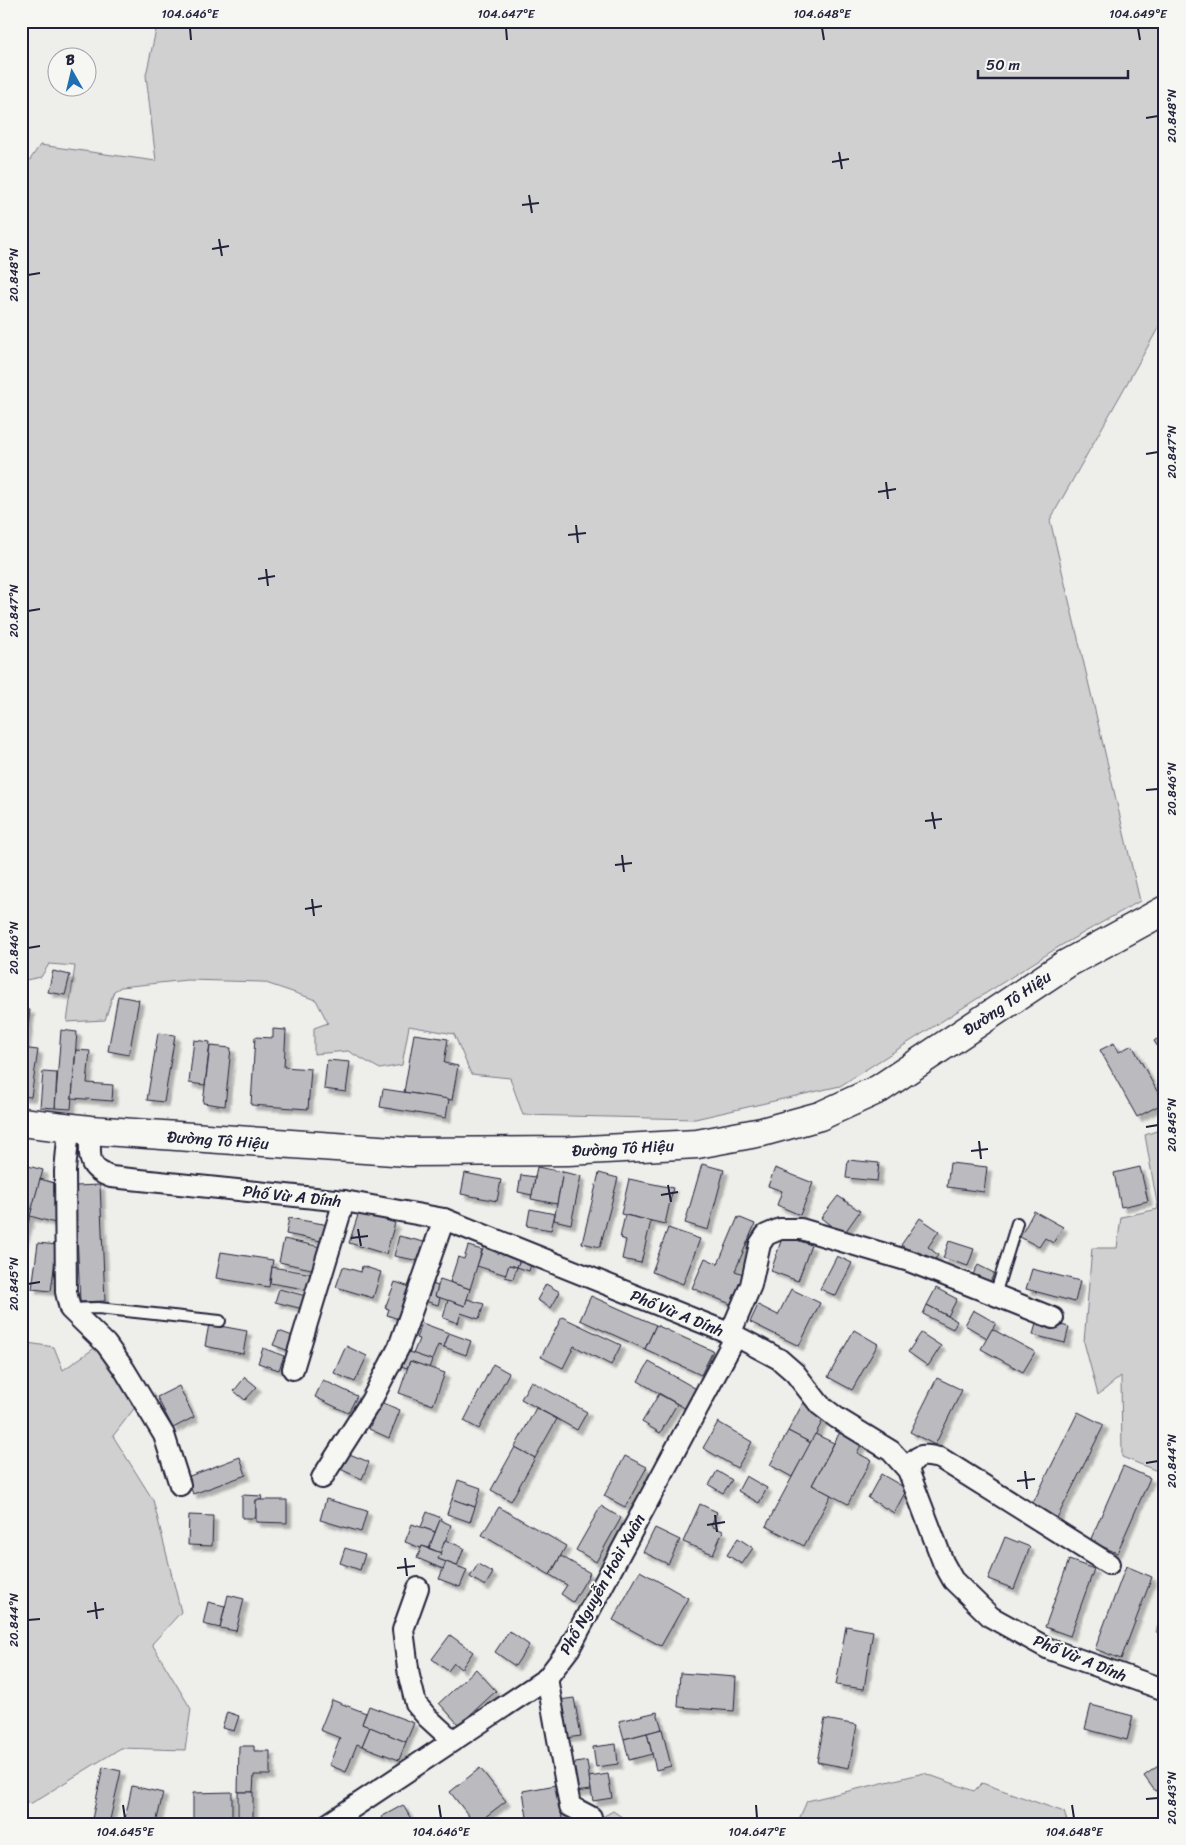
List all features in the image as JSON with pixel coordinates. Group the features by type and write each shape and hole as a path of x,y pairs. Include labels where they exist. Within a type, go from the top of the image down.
{"highway":[{"name":"Đường Tô Hiệu","path":"21,1122 80,1129 399,1152 474,1153 648,1148 697,1144 762,1132 820,1116 879,1089 1066,964 1165,910"}],"street":[{"name":"Phố Vừ A Dính","path":"80,1129 91,1163 97,1172 111,1177 344,1201 444,1219 733,1335 779,1359 795,1372 820,1405 837,1418 891,1450 908,1470 943,1562 953,1580 991,1617 1049,1649 1165,1690"},
{"path":"80,1129 65,1171 66,1292 70,1308 106,1344 124,1369 164,1435 180,1485"},
{"path":"293,1370 344,1201"},
{"path":"322,1478 371,1402 399,1348 444,1219"},
{"name":"Phố Nguyễn Hoài Xuân","path":"328,1824 547,1678 568,1649 733,1335 751,1285 760,1244 766,1235 780,1229 802,1229 909,1261 1053,1318"},
{"path":"908,1470 913,1460 922,1455 940,1458 1109,1564"},
{"path":"418,1588 403,1630 409,1676 416,1704 452,1740"},
{"path":"547,1678 570,1806 592,1816"}],"lane":[{"path":"995,1295 1017,1223"},
{"path":"70,1308 98,1308 220,1321"}],"shaded area":[{"path":"158,21 1165,21 1165,316 1050,520 1140,901 1060,946 840,1086 695,1119 523,1115 510,1078 471,1074 454,1034 409,1026 402,1065 380,1069 348,1051 314,1054 314,1028 328,1023 316,1000 263,982 187,980 121,987 114,991 105,1020 67,1022 75,966 49,964 41,977 21,981 21,173 40,145 156,161 146,75"},
{"path":"1165,1128 1165,1474 1122,1457 1121,1376 1098,1395 1084,1342 1092,1248 1117,1248 1121,1217 1158,1209 1145,1135"},
{"path":"21,1342 54,1347 63,1370 99,1345 136,1406 113,1436 153,1500 181,1612 152,1644 191,1709 185,1750 121,1748 30,1804 21,1797"},
{"path":"1165,1602 1165,1635 1156,1632"},
{"path":"924,1773 974,1791 982,1783 1064,1812 1068,1824 797,1824 807,1801"},
{"path":"613,1811 632,1824 590,1824"}],"building":[{"path":"53,971 70,975 65,995 48,992"},
{"path":"118,996 139,1000 129,1055 108,1051"},
{"path":"21,1009 30,1010 25,1048 21,1048"},
{"path":"273,1029 286,1030 284,1067 311,1069 308,1109 251,1105 255,1037 273,1038"},
{"path":"61,1030 77,1032 71,1109 55,1108"},
{"path":"158,1033 175,1035 164,1102 147,1100"},
{"path":"414,1034 448,1039 444,1063 458,1066 452,1100 404,1092"},
{"path":"1165,1034 1165,1058 1154,1041"},
{"path":"194,1040 210,1042 205,1085 189,1083"},
{"path":"1114,1043 1119,1052 1132,1045 1158,1093 1165,1090 1165,1113 1160,1105 1137,1117 1100,1050"},
{"path":"210,1046 231,1048 225,1106 203,1103"},
{"path":"21,1048 38,1050 31,1097 21,1096"},
{"path":"76,1050 90,1051 87,1083 113,1085 112,1101 72,1098"},
{"path":"327,1060 350,1062 346,1092 324,1089"},
{"path":"43,1072 57,1073 55,1108 40,1107"},
{"path":"383,1089 449,1099 446,1118 380,1107"},
{"path":"848,1160 879,1163 877,1181 846,1178"},
{"path":"950,1163 987,1167 984,1192 947,1187"},
{"path":"21,1164 43,1170 21,1248"},
{"path":"702,1164 724,1170 708,1230 685,1223"},
{"path":"537,1167 563,1172 557,1204 531,1199"},
{"path":"1140,1167 1148,1201 1121,1207 1114,1173"},
{"path":"775,1168 813,1183 800,1215 777,1205 782,1191 768,1186"},
{"path":"563,1172 581,1176 571,1224 554,1220"},
{"path":"465,1173 501,1180 497,1201 461,1194"},
{"path":"599,1173 618,1178 600,1247 582,1243"},
{"path":"521,1175 535,1177 532,1195 518,1192"},
{"path":"40,1179 65,1186 55,1223 30,1216"},
{"path":"629,1179 673,1188 665,1224 621,1214"},
{"path":"100,1185 105,1301 80,1302 75,1186"},
{"path":"838,1196 860,1211 843,1235 821,1218"},
{"path":"530,1209 555,1214 551,1230 527,1226"},
{"path":"1034,1211 1063,1227 1053,1243 1045,1238 1039,1247 1020,1237"},
{"path":"359,1212 395,1223 386,1254 349,1243"},
{"path":"625,1215 651,1221 641,1263 622,1259 626,1240 620,1238"},
{"path":"738,1217 755,1224 735,1271 746,1275 733,1305 692,1288 705,1258 718,1264"},
{"path":"289,1218 329,1225 326,1242 286,1234"},
{"path":"920,1218 939,1231 928,1247 938,1255 931,1265 901,1245"},
{"path":"668,1228 700,1239 683,1284 652,1272"},
{"path":"783,1235 811,1245 798,1281 771,1271"},
{"path":"399,1236 424,1242 420,1261 394,1256"},
{"path":"284,1239 321,1247 316,1270 279,1262"},
{"path":"949,1241 974,1249 968,1266 943,1258"},
{"path":"38,1243 57,1245 51,1291 32,1289"},
{"path":"485,1243 511,1251 509,1256 520,1260 517,1267 509,1265 506,1275 477,1266"},
{"path":"468,1246 482,1250 470,1289 450,1282 458,1257 464,1259"},
{"path":"511,1251 533,1258 529,1271 517,1267 520,1260 509,1256"},
{"path":"221,1252 273,1260 269,1287 216,1278"},
{"path":"837,1256 852,1263 836,1296 820,1289"},
{"path":"509,1265 517,1267 513,1279 505,1277"},
{"path":"978,1265 994,1273 989,1285 972,1276"},
{"path":"362,1266 381,1272 373,1298 336,1287 343,1267 361,1272"},
{"path":"272,1267 313,1274 311,1290 270,1283"},
{"path":"1032,1269 1080,1281 1075,1302 1026,1289"},
{"path":"440,1279 470,1289 465,1306 435,1296"},
{"path":"395,1282 410,1287 404,1321 387,1315 389,1309 385,1308"},
{"path":"428,1283 438,1286 435,1296 440,1298 438,1305 422,1300"},
{"path":"546,1284 560,1292 551,1308 537,1300"},
{"path":"936,1288 957,1299 948,1316 927,1305"},
{"path":"279,1289 310,1297 307,1310 275,1302"},
{"path":"791,1289 820,1303 799,1346 750,1322 758,1305 778,1315"},
{"path":"591,1296 656,1325 645,1349 580,1320"},
{"path":"467,1299 484,1304 479,1319 461,1313 458,1323 443,1318 448,1300 465,1306"},
{"path":"927,1305 957,1321 953,1329 923,1314"},
{"path":"973,1310 996,1323 987,1338 965,1325"},
{"path":"562,1317 621,1345 611,1365 574,1346 563,1368 541,1357"},
{"path":"1037,1319 1069,1327 1065,1343 1033,1335"},
{"path":"422,1323 449,1333 444,1347 438,1345 432,1360 413,1354 419,1339 416,1338"},
{"path":"209,1324 247,1331 243,1354 205,1346"},
{"path":"656,1325 713,1351 701,1375 645,1349"},
{"path":"992,1329 1035,1352 1023,1372 981,1349"},
{"path":"854,1330 878,1344 852,1390 828,1377"},
{"path":"279,1331 295,1337 289,1351 273,1345"},
{"path":"449,1333 471,1341 466,1355 444,1347"},
{"path":"921,1333 941,1346 928,1366 908,1352"},
{"path":"346,1346 367,1356 355,1382 334,1373"},
{"path":"263,1348 284,1356 279,1370 258,1363"},
{"path":"403,1350 432,1360 429,1368 410,1361 407,1368 398,1365"},
{"path":"410,1361 445,1373 433,1405 399,1393"},
{"path":"649,1362 700,1391 688,1410 638,1381"},
{"path":"493,1364 509,1373 479,1429 464,1421"},
{"path":"245,1377 257,1387 245,1400 234,1391"},
{"path":"937,1378 962,1390 935,1445 910,1432"},
{"path":"323,1380 357,1396 348,1413 315,1397"},
{"path":"531,1381 587,1412 577,1430 521,1399"},
{"path":"179,1386 194,1417 173,1428 157,1397"},
{"path":"659,1394 677,1404 660,1433 642,1422"},
{"path":"380,1402 400,1410 389,1438 369,1429"},
{"path":"803,1403 826,1414 811,1443 788,1431"},
{"path":"536,1408 557,1419 535,1458 515,1447"},
{"path":"1078,1412 1104,1425 1055,1522 1030,1509"},
{"path":"718,1422 752,1442 737,1468 703,1448"},
{"path":"788,1431 811,1443 792,1477 770,1465"},
{"path":"840,1432 862,1443 857,1453 871,1460 848,1504 812,1485"},
{"path":"815,1434 834,1443 812,1485 831,1495 804,1546 766,1526"},
{"path":"515,1447 535,1458 511,1501 491,1490"},
{"path":"347,1453 369,1462 362,1479 340,1469"},
{"path":"625,1456 647,1467 625,1507 604,1496"},
{"path":"240,1457 246,1475 193,1494 187,1477"},
{"path":"1123,1466 1150,1478 1117,1553 1090,1541"},
{"path":"717,1471 732,1480 723,1493 709,1485"},
{"path":"881,1474 907,1489 894,1513 868,1498"},
{"path":"746,1476 767,1488 759,1503 738,1491"},
{"path":"458,1480 481,1488 475,1507 452,1499"},
{"path":"242,1495 262,1496 261,1500 256,1500 256,1518 242,1518"},
{"path":"326,1499 367,1511 361,1532 320,1520"},
{"path":"452,1499 475,1507 470,1522 447,1514"},
{"path":"256,1500 287,1500 287,1523 256,1522"},
{"path":"700,1504 717,1512 711,1526 723,1531 713,1554 683,1542"},
{"path":"601,1506 621,1518 596,1562 576,1550"},
{"path":"499,1507 566,1546 550,1575 482,1535"},
{"path":"427,1512 441,1518 435,1532 421,1527"},
{"path":"189,1515 213,1516 212,1546 188,1545"},
{"path":"440,1520 451,1525 441,1553 429,1548"},
{"path":"412,1524 435,1532 429,1548 422,1546 421,1548 405,1542"},
{"path":"655,1528 680,1540 668,1564 643,1552"},
{"path":"1005,1537 1030,1547 1014,1589 988,1579"},
{"path":"738,1538 753,1548 742,1564 727,1555"},
{"path":"445,1540 464,1548 457,1566 438,1559"},
{"path":"422,1546 441,1553 438,1559 446,1562 443,1569 417,1558"},
{"path":"345,1548 365,1554 360,1570 340,1563"},
{"path":"561,1556 590,1573 573,1602 561,1594 567,1585 550,1575"},
{"path":"1069,1560 1094,1569 1070,1636 1045,1627"},
{"path":"446,1562 467,1570 460,1587 439,1579"},
{"path":"478,1564 493,1573 485,1586 470,1577"},
{"path":"1126,1566 1152,1577 1121,1659 1095,1649"},
{"path":"640,1571 688,1598 661,1646 613,1620"},
{"path":"228,1595 244,1599 236,1631 220,1628"},
{"path":"208,1602 225,1606 220,1628 203,1624"},
{"path":"846,1626 873,1631 864,1689 836,1685"},
{"path":"509,1631 529,1645 515,1666 495,1652"},
{"path":"450,1635 473,1652 461,1669 454,1663 448,1671 432,1659"},
{"path":"476,1669 496,1691 459,1725 439,1703"},
{"path":"680,1673 736,1677 734,1711 678,1707"},
{"path":"574,1698 581,1736 566,1738 559,1700"},
{"path":"332,1700 366,1713 362,1724 370,1727 362,1746 357,1744 346,1772 329,1765 340,1738 320,1730"},
{"path":"1091,1705 1133,1716 1127,1740 1085,1729"},
{"path":"369,1706 414,1723 406,1742 362,1724"},
{"path":"227,1712 239,1716 234,1731 222,1728"},
{"path":"657,1712 662,1729 624,1739 619,1721"},
{"path":"825,1719 857,1725 849,1768 817,1762"},
{"path":"370,1727 406,1742 399,1760 362,1746"},
{"path":"662,1729 671,1766 656,1770 647,1733"},
{"path":"647,1733 652,1754 629,1760 624,1739"},
{"path":"616,1744 618,1764 596,1767 593,1747"},
{"path":"239,1746 254,1746 254,1751 270,1751 270,1775 254,1775 253,1792 238,1792"},
{"path":"587,1761 591,1790 574,1792 570,1764"},
{"path":"1165,1761 1165,1785 1155,1791 1144,1776"},
{"path":"103,1767 121,1771 109,1824 91,1824"},
{"path":"480,1768 506,1801 476,1824 465,1824 462,1821 469,1816 450,1792"},
{"path":"608,1774 612,1798 593,1801 589,1777"},
{"path":"556,1785 563,1824 528,1824 523,1791"},
{"path":"132,1786 163,1793 156,1824 125,1819"},
{"path":"232,1792 232,1820 207,1820 207,1824 193,1824 193,1793"},
{"path":"238,1792 253,1792 253,1824 238,1824"},
{"path":"403,1805 414,1824 385,1824 381,1817"}]}
